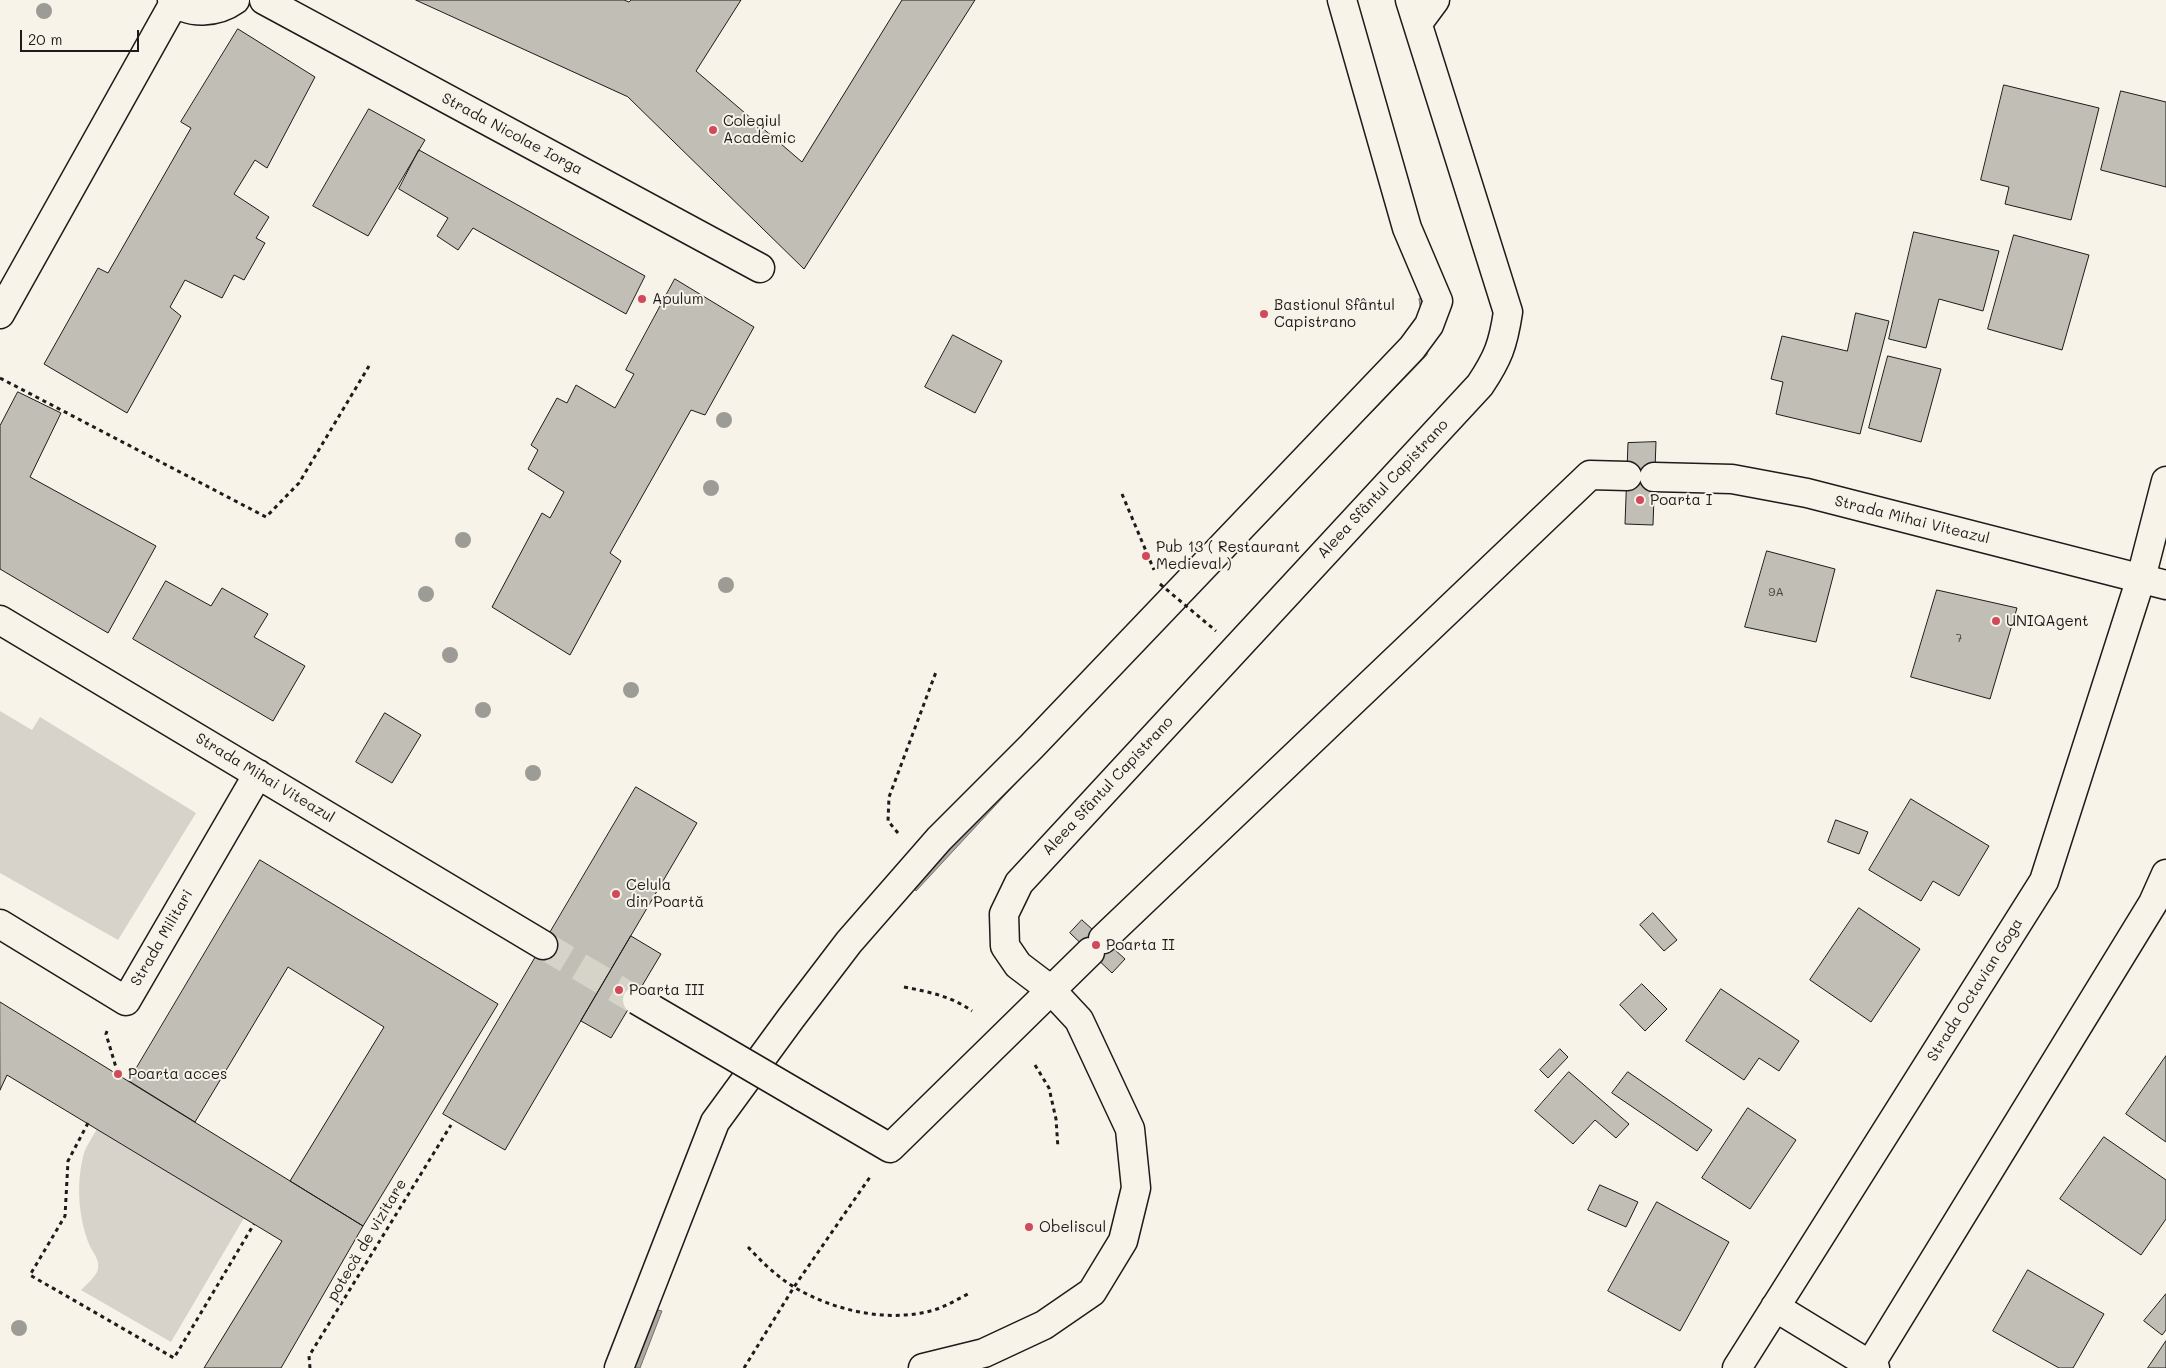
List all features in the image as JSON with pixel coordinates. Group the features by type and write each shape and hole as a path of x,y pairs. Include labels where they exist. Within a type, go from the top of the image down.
{"street":[{"path":"0,314 173,1 189,9 204,11 220,8 235,0"},
{"name":"Strada Nicolae Iorga","path":"264,0 760,268"},
{"path":"619,1368 715,1122 849,942 921,860 1412,348 1429,326 1438,301 1408,228 1342,0"},
{"path":"1414,11 1435,0"},
{"name":"Aleea Sfântul Capistrano","path":"923,1368 984,1352 1044,1325 1092,1292 1123,1241 1136,1188 1130,1129 1079,1020 1051,990 1018,965 1005,946 1004,914 1019,883 1480,385 1494,363 1503,342 1508,312 1414,11"},
{"path":"636,999 890,1148 1096,945 1590,475 1627,476"},
{"name":"Strada Mihai Viteazul","path":"1654,477 1732,479 1807,493 2154,582"},
{"name":"Strada Octavian Goga","path":"1737,1368 2044,881 2154,582 2166,481"},
{"name":"Strada Mihai Viteazul","path":"0,620 536,941"},
{"name":"Strada Militari","path":"0,924 126,1001 258,774"},
{"path":"1775,1307 1871,1367 2153,903 2166,874"}],"path":[{"path":"0,378 266,517 299,483 369,366"},
{"path":"1122,494 1160,584 1216,631"},
{"path":"921,860 888,821 889,797 936,672"},
{"path":"904,987 935,993 962,1004 972,1011"},
{"path":"106,1034 118,1074"},
{"path":"1035,1064 1049,1088 1056,1119 1058,1148"},
{"path":"88,1123 68,1160 64,1216 30,1275 174,1358 254,1224"},
{"name":"potecă de vizitare","path":"310,1368 309,1356 451,1125"},
{"path":"744,1368 794,1287 890,1148"},
{"path":"748,1246 764,1265 794,1287 835,1306 870,1314 908,1315 937,1309 968,1294"}],"shaded area":[{"path":"1426,296 1430,344 1427,355 1297,489 1293,483 1423,323 1419,299"},
{"path":"1108,684 916,891 911,884"},
{"path":"0,711 32,730 40,717 196,813 118,940 0,873"},
{"path":"97,1129 244,1218 171,1342 81,1290 93,1278 98,1269 97,1259 89,1244 82,1222 79,1199 81,1164 88,1144"},
{"path":"658,1310 662,1311 640,1368 633,1368 653,1313"}],"building":[{"name":"Colegiul Academic","path":"416,0 624,0 629,2 631,0 741,0 696,71 802,162 902,0 975,0 804,269 628,97"},
{"path":"238,29 315,77 267,168 255,160 234,194 269,217 256,238 265,243 244,280 234,275 222,298 185,280 170,307 181,316 127,413 44,364 98,268 108,273 191,128 181,122"},
{"path":"2004,85 2099,108 2071,220 2005,204 2009,187 1981,180"},
{"path":"2121,91 2166,102 2166,187 2101,170"},
{"path":"369,109 425,140 368,236 313,206"},
{"path":"419,150 645,276 626,314 473,228 458,250 437,236 448,218 399,189"},
{"path":"1914,232 1999,251 1983,311 1939,299 1926,348 1889,339"},
{"path":"2014,235 2089,255 2062,350 1988,329"},
{"path":"675,279 754,327 705,415 691,410 610,553 621,561 570,655 492,607 542,513 550,518 564,492 528,469 538,450 531,445 557,398 567,403 576,385 615,408 634,374 626,370"},
{"path":"1856,313 1889,321 1860,434 1776,414 1783,382 1771,379 1782,336 1847,351"},
{"path":"953,335 1002,361 975,413 925,387"},
{"path":"1888,356 1941,369 1921,442 1869,428"},
{"path":"18,392 61,413 30,477 156,546 108,633 0,569 0,426"},
{"name":"Poarta I","path":"1656,442 1653,525 1625,524 1628,443"},
{"path":"1767,551 1835,569 1816,642 1745,627"},
{"path":"166,581 211,606 222,588 268,614 254,637 305,666 273,721 133,639"},
{"path":"1937,590 2017,608 1990,699 1911,677"},
{"path":"385,713 421,735 392,783 356,762"},
{"path":"636,787 697,823 505,1150 443,1114"},
{"path":"1911,799 1989,846 1959,896 1933,881 1921,901 1869,870"},
{"path":"1836,820 1868,832 1859,854 1828,842"},
{"path":"260,860 498,1004 363,1226 290,1181 384,1027 288,967 195,1122 129,1081"},
{"path":"1859,908 1920,949 1871,1022 1810,980"},
{"path":"1653,913 1677,940 1664,951 1640,925"},
{"name":"Poarta II","path":"1082,920 1125,959 1112,973 1070,933"},
{"name":"Poarta III","path":"631,936 661,954 611,1038 581,1021"},
{"path":"1642,984 1667,1009 1645,1031 1620,1005"},
{"path":"1721,989 1799,1041 1779,1071 1759,1058 1744,1080 1686,1041"},
{"path":"0,1002 363,1226 281,1368 204,1368 282,1241 7,1075 0,1090"},
{"path":"1560,1049 1568,1057 1548,1078 1540,1070"},
{"path":"2166,1056 2166,1142 2126,1114"},
{"path":"1569,1072 1629,1124 1616,1138 1595,1120 1573,1144 1535,1111"},
{"path":"1628,1072 1712,1130 1697,1151 1612,1093"},
{"path":"1748,1108 1796,1140 1750,1209 1702,1178"},
{"path":"2104,1137 2166,1180 2166,1219 2141,1255 2060,1199"},
{"path":"1600,1185 1638,1202 1626,1227 1588,1210"},
{"path":"1657,1202 1729,1242 1680,1331 1608,1291"},
{"path":"2028,1270 2104,1314 2073,1368 2059,1368 1993,1331"},
{"path":"2166,1294 2166,1330 2162,1335 2144,1321"},
{"path":"2166,1341 2166,1368 2148,1368"}],"tunnel":[{"path":"543,945 634,999"}],"place":[{"name":"Colegiul Academic","path":"713,130"},
{"name":"Apulum","path":"642,299"},
{"name":"Bastionul Sfântul Capistrano","path":"1264,314"},
{"name":"Poarta I","path":"1640,500"},
{"name":"Pub 13 ( Restaurant Medieval )","path":"1146,556"},
{"name":"UNIQAgent","path":"1996,621"},
{"name":"Celula din Poartă","path":"616,894"},
{"name":"Poarta II","path":"1096,945"},
{"name":"Poarta III","path":"619,990"},
{"name":"Poarta acces","path":"118,1074"},
{"name":"Obeliscul","path":"1029,1227"}]}
